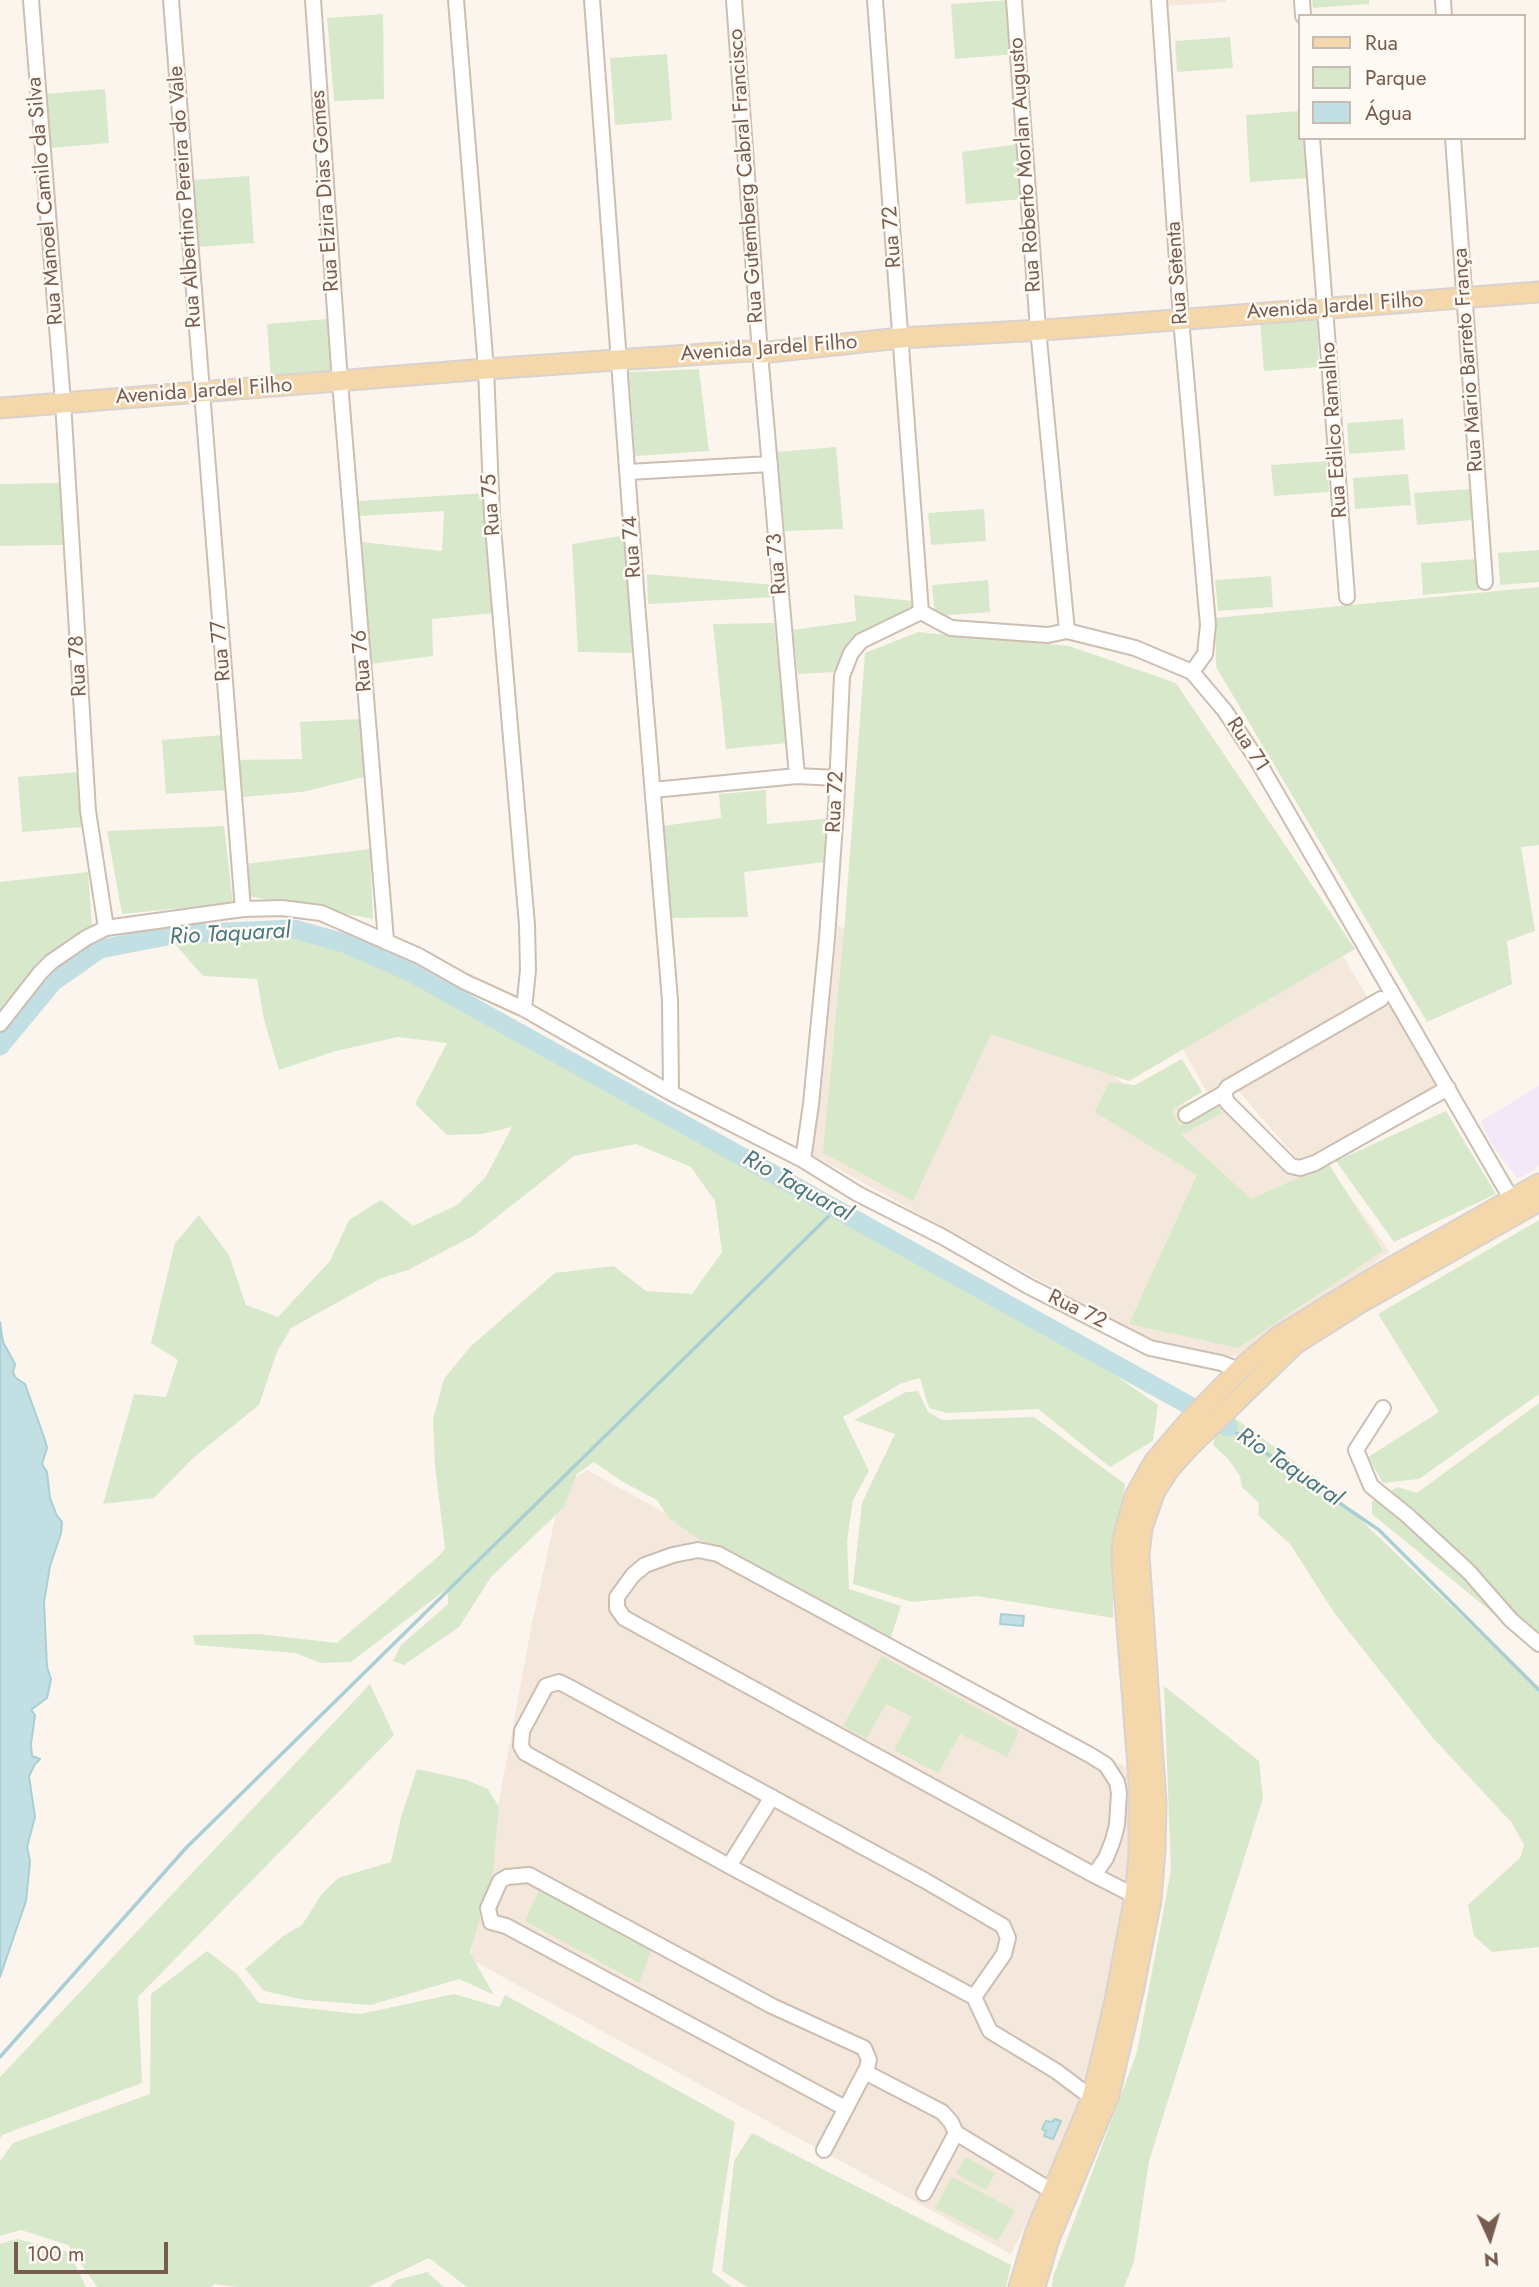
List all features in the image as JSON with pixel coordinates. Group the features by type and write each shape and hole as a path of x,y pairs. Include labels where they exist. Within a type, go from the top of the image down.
{"main road":[{"name":"Avenida Jardel Filho","path":"0,408 201,394 486,369 748,351 760,353 900,338 1539,292"},
{"path":"1226,1397 1240,1370 1293,1326 1539,1184"},
{"path":"1019,2287 1052,2191 1092,2098 1136,1896 1139,1780 1123,1573 1128,1515 1143,1479 1226,1397 1315,1330 1539,1201"},
{"path":"1035,2287 1049,2239 1109,2095 1151,1900 1156,1802 1139,1572 1142,1528 1162,1479 1198,1425"}],"street":[{"name":"Rua Manoel Camilo da Silva","path":"30,0 63,402"},
{"name":"Rua Albertino Pereira do Vale","path":"171,0 201,394"},
{"name":"Rua Elzira Dias Gomes","path":"313,0 340,382"},
{"name":"Rua 75","path":"456,0 486,369 492,516 527,925 528,970 524,1009"},
{"name":"Rua 74","path":"592,0 670,1000 671,1093"},
{"name":"Rua Gutemberg Cabral Francisco","path":"734,0 760,353"},
{"name":"Rua 72","path":"874,0 921,612 861,641 846,662 842,676 820,1023 803,1160 858,1194 1150,1348 1221,1363 1240,1370"},
{"name":"Rua Roberto Morlan Augusto","path":"1014,0 1038,329"},
{"name":"Rua Setenta","path":"1159,0 1181,319 1208,625 1205,654 1192,672"},
{"name":"Rua Edilco Ramalho","path":"1312,140 1347,597"},
{"name":"Rua Mario Barreto França","path":"1453,140 1485,582"},
{"path":"1038,329 1067,632"},
{"name":"Rua 73","path":"760,353 797,775"},
{"name":"Rua 76","path":"340,382 386,940"},
{"name":"Rua 77","path":"201,394 243,909"},
{"name":"Rua 78","path":"63,402 88,811 106,928"},
{"path":"628,472 770,464"},
{"name":"Rua 71","path":"921,612 951,628 1048,635 1067,632 1135,648 1192,672 1225,711 1256,758 1512,1200"},
{"path":"653,790 797,775 837,778"},
{"path":"0,1024 40,972 51,962 106,928 243,909 282,908 321,913 386,940 465,982 524,1009 671,1093 803,1160"},
{"path":"1186,1115 1224,1093 1228,1087 1381,999"},
{"path":"1224,1093 1227,1102 1291,1166 1300,1168 1315,1163 1448,1088"},
{"path":"1383,1408 1356,1450 1371,1486 1469,1572 1511,1620 1539,1644"},
{"path":"1094,1875 1106,1858 1113,1840 1119,1793 1117,1782 1106,1765 1090,1755 707,1550 687,1551 645,1565 633,1574 617,1597 617,1608 624,1618 1094,1875 1136,1896"},
{"path":"974,1997 1004,1954 1008,1938 1003,1926 924,1880 569,1687 559,1682 546,1686 522,1731 521,1746 525,1753 974,1997 990,2031 1056,2071 1092,2098"},
{"path":"729,1866 772,1797"},
{"path":"824,2150 865,2072 869,2060 864,2048 772,2006 528,1875 507,1877 500,1881 488,1908 491,1922 506,1926 845,2108"},
{"path":"865,2072 942,2112 956,2133 1052,2191"},
{"path":"923,2193 956,2133"}],"shaded area":[{"path":"1164,0 1226,0 1226,2 1165,6"},
{"path":"838,926 1018,997 1160,1114 1211,1093 1303,1179 1331,1170 1390,1252 1242,1355 1229,1356 1142,1337 813,1155"},
{"path":"1343,956 1369,1000 1207,1092 1182,1048"},
{"path":"1388,1001 1437,1086 1299,1161 1237,1089"},
{"path":"1539,1086 1539,1165 1518,1179 1490,1142 1481,1121"},
{"path":"587,1470 1129,1769 1132,1858 1123,1942 1081,2105 1051,2175 1011,2254 470,1959 532,1623 562,1487"}],"green space":[{"path":"1011,0 1016,54 955,59 951,4"},
{"path":"1312,0 1369,0 1369,4 1313,8"},
{"path":"383,14 384,99 334,101 327,18"},
{"path":"1230,37 1233,68 1177,72 1175,41"},
{"path":"667,54 672,120 615,125 610,58"},
{"path":"105,89 109,143 49,148 44,94"},
{"path":"1298,111 1298,140 1304,140 1307,178 1250,182 1246,115"},
{"path":"1017,144 1023,199 966,204 962,152"},
{"path":"249,176 254,243 197,247 192,180"},
{"path":"1317,317 1319,367 1264,371 1260,321"},
{"path":"327,319 332,374 271,379 267,324"},
{"path":"699,369 709,451 635,456 629,372"},
{"path":"1403,419 1405,450 1349,454 1347,423"},
{"path":"836,447 843,529 785,531 776,452"},
{"path":"1327,461 1329,492 1274,496 1271,465"},
{"path":"1408,474 1411,505 1355,509 1353,478"},
{"path":"62,483 63,545 0,546 0,484"},
{"path":"1470,489 1472,520 1417,525 1414,493"},
{"path":"486,493 495,613 432,619 433,656 370,664 362,542 442,551 444,511 360,516 359,501"},
{"path":"984,509 986,541 931,545 928,513"},
{"path":"626,535 636,653 578,652 572,544"},
{"path":"1539,550 1539,582 1500,585 1498,553"},
{"path":"1476,559 1479,590 1423,595 1421,563"},
{"path":"647,574 774,585 775,597 648,604"},
{"path":"1271,576 1273,607 1218,611 1215,580"},
{"path":"988,580 990,612 935,616 932,585"},
{"path":"1539,587 1539,845 1521,847 1535,931 1507,941 1512,984 1427,1022 1216,667 1215,618"},
{"path":"854,595 913,601 914,609 860,632 850,640 835,672 798,674 793,630 856,621"},
{"path":"774,623 787,743 726,749 713,624"},
{"path":"918,632 1069,646 1176,683 1355,949 1129,1081 991,1034 913,1201 823,1153 845,919 865,653"},
{"path":"360,719 368,776 302,792 243,797 235,760 302,759 300,722"},
{"path":"222,735 227,790 166,794 162,740"},
{"path":"79,772 83,827 22,832 18,777"},
{"path":"766,790 767,824 831,818 825,862 744,872 748,917 671,918 662,826 721,818 719,794"},
{"path":"224,826 233,903 122,914 107,831"},
{"path":"370,849 373,919 248,896 245,864"},
{"path":"88,872 92,927 0,1011 0,882"},
{"path":"294,935 345,945 789,1179 865,1222 961,1285 1064,1340 1158,1405 1153,1441 1110,1467 1038,1409 947,1413 929,1408 920,1378 900,1384 843,1417 869,1471 853,1500 847,1541 849,1589 901,1606 891,1637 697,1538 669,1518 657,1500 623,1482 594,1462 577,1474 564,1507 491,1577 459,1627 404,1665 393,1661 401,1645 448,1604 448,1588 351,1662 321,1663 295,1653 195,1645 193,1635 259,1634 337,1643 445,1548 435,1466 433,1419 444,1379 470,1347 555,1273 614,1266 646,1291 692,1294 722,1252 715,1201 691,1167 636,1144 574,1156 473,1236 408,1270 382,1278 291,1328 277,1352 259,1405 193,1458 154,1498 103,1504 134,1394 166,1397 178,1360 151,1343 175,1243 199,1215 229,1255 246,1305 278,1317 330,1261 349,1220 381,1200 413,1226 457,1205 485,1178 512,1127 482,1134 447,1135 415,1104 447,1043 398,1037 336,1051 279,1070 264,1020 257,979 203,976 175,944 218,937"},
{"path":"1182,1059 1202,1092 1172,1110 1179,1125 1213,1104 1224,1112 1181,1135 1251,1199 1329,1164 1383,1251 1238,1348 1129,1324 1197,1175 1095,1112 1109,1082 1135,1085"},
{"path":"1446,1111 1496,1194 1394,1242 1336,1161"},
{"path":"1539,1220 1539,1394 1419,1479 1383,1483 1368,1457 1439,1412 1378,1314"},
{"path":"918,1391 928,1412 942,1420 1034,1417 1125,1484 1113,1561 1113,1618 977,1596 912,1602 853,1584 862,1503 895,1434 854,1420 906,1392"},
{"path":"1539,1403 1539,1651 1372,1514 1372,1501 1398,1487 1417,1493"},
{"path":"1233,1417 1317,1478 1539,1690 1539,1947 1492,1952 1474,1936 1468,1905 1520,1858 1524,1845 1512,1823 1433,1738 1335,1614 1290,1544 1258,1515 1259,1503 1242,1487 1240,1476 1228,1459 1213,1445 1215,1437"},
{"path":"882,1656 1019,1731 1007,1757 960,1734 938,1773 894,1750 912,1717 886,1704 866,1739 843,1726"},
{"path":"370,1684 394,1735 138,1997 142,2083 2,2135 0,2139 0,2077"},
{"path":"1164,1686 1259,1761 1263,1798 1149,2161 1134,2262 1124,2287 1052,2287 1053,2277 1137,2052 1171,1870"},
{"path":"417,1769 467,1780 488,1789 499,1807 493,1871 470,1953 494,1995 459,1979 371,2005 305,2000 264,1991 245,1969 283,1936 302,1925 321,1895 338,1878 391,1862 401,1817"},
{"path":"541,1886 652,1948 639,1983 525,1921"},
{"path":"207,1951 237,1974 259,2003 360,2014 454,1994 499,2007 505,1995 735,2122 712,2272 732,2287 467,2287 429,2258 368,2287 236,2287 215,2284 211,2287 97,2287 68,2245 21,2230 0,2236 0,2161 13,2143 150,2094 151,1994"},
{"path":"752,2133 1011,2265 1006,2287 747,2287 722,2271 734,2161"},
{"path":"965,2157 995,2173 986,2190 956,2174"},
{"path":"952,2177 1015,2210 998,2241 935,2208"},
{"path":"17,2239 69,2252 86,2287 0,2287 0,2244"},
{"path":"427,2272 444,2287 389,2287 396,2280"}],"water":[{"path":"0,1322 3,1342 15,1364 13,1373 25,1384 45,1440 47,1448 42,1464 47,1472 50,1498 62,1522 44,1602 47,1667 51,1679 47,1698 31,1710 35,1715 32,1756 40,1759 29,1776 35,1817 27,1847 30,1861 26,1901 0,1977"},
{"path":"1001,1614 1024,1616 1023,1626 1000,1624"},
{"path":"1055,2119 1061,2121 1053,2139 1044,2136 1046,2131 1042,2129 1046,2121 1052,2122"}],"waterway":[{"name":"Rio Taquaral","path":"0,1046 53,982 100,949 178,934 294,929 344,943 408,971 1228,1427"},
{"path":"0,2057 186,1848 836,1209"},
{"name":"Rio Taquaral","path":"1228,1427 1379,1530 1539,1690"}]}
